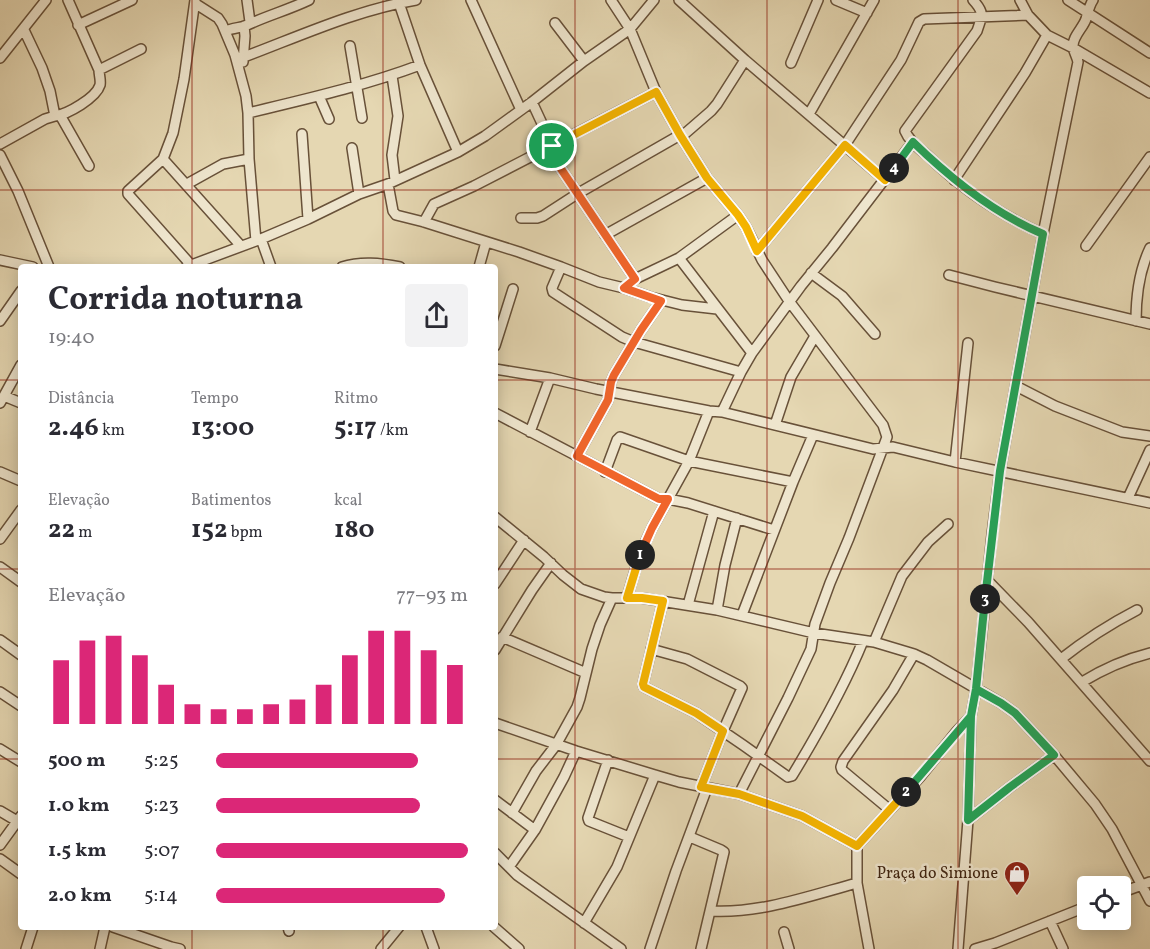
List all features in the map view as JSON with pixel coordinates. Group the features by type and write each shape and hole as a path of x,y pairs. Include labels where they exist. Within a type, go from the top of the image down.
{"street":[{"path":"0,58 46,0"},
{"path":"0,144 45,119 58,116 76,107 97,90 100,81 99,70 68,0"},
{"path":"78,25 132,0"},
{"path":"242,77 247,0"},
{"path":"226,31 309,0"},
{"path":"244,57 317,28 416,0"},
{"path":"471,0 521,110"},
{"path":"611,0 630,29 656,92 707,178 738,215 757,251 789,301 883,425 887,437 815,624 811,649 739,794"},
{"path":"194,264 259,240 458,152 485,136 630,29 654,0"},
{"path":"679,0 885,180"},
{"path":"791,63 818,0"},
{"path":"836,0 867,13"},
{"path":"808,114 874,0"},
{"path":"989,0 979,8 977,31 905,131 913,142 954,180 1007,216 1043,234"},
{"path":"1020,0 1028,15 1047,35 1150,93"},
{"path":"1068,0 1150,53"},
{"path":"958,949 968,820 971,716 1000,471 1077,62 1073,43 1086,20 1093,0"},
{"path":"187,264 128,194 128,191 163,159 173,133 196,2 218,18 226,31 242,77 248,112 249,159 259,240 270,264"},
{"path":"399,3 420,65 458,152"},
{"path":"757,251 845,145 901,60 919,22 979,8 1028,15"},
{"path":"555,23 584,61"},
{"path":"24,30 42,68 58,116 89,166"},
{"path":"954,180 1025,73 1047,35"},
{"path":"350,46 362,118"},
{"path":"99,70 141,49"},
{"path":"520,218 538,218 681,136 717,104 745,60"},
{"path":"248,112 319,96 392,76 420,65"},
{"path":"392,76 398,116 392,155 391,182 394,214 486,242 599,282 661,301 717,309"},
{"path":"424,222 434,204 474,186 656,92"},
{"path":"319,96 329,119"},
{"path":"532,102 549,147 577,194 635,279"},
{"path":"302,134 308,219"},
{"path":"722,412 752,353 789,301 913,142"},
{"path":"352,148 359,194"},
{"path":"0,155 18,191 48,264"},
{"path":"1086,246 1150,158"},
{"path":"163,159 241,246"},
{"path":"187,184 223,164 249,159"},
{"path":"605,235 707,178"},
{"path":"624,288 635,279 679,258 738,215"},
{"path":"480,264 486,242"},
{"path":"1136,321 1138,284 1150,248"},
{"path":"679,258 752,353"},
{"path":"0,260 19,264"},
{"path":"352,264 376,264"},
{"path":"561,267 552,288 553,292 622,337 741,372"},
{"path":"812,273 842,297 875,334"},
{"path":"949,275 1150,324"},
{"path":"498,336 513,289"},
{"path":"0,321 18,295"},
{"path":"577,456 608,400 614,375 661,301"},
{"path":"775,425 791,377 815,336"},
{"path":"955,462 968,343"},
{"path":"18,371 2,400 18,403"},
{"path":"498,371 550,378 722,412 873,449 893,447 1150,503"},
{"path":"530,432 550,378"},
{"path":"1016,386 1055,406 1122,432 1150,436"},
{"path":"627,598 640,554 689,461 709,411"},
{"path":"498,415 659,499 688,503 774,530"},
{"path":"742,615 813,435"},
{"path":"605,472 620,437 689,461 793,482"},
{"path":"1128,498 1150,450"},
{"path":"0,472 18,480"},
{"path":"688,604 714,511"},
{"path":"0,539 18,514"},
{"path":"717,610 737,518"},
{"path":"498,519 581,589 604,597 642,598 688,604 814,633 874,642 914,654 1001,703 1015,713 1095,804 1146,884 1150,902"},
{"path":"874,642 902,576 928,542 948,524"},
{"path":"498,579 524,540"},
{"path":"498,644 551,563"},
{"path":"0,567 18,580"},
{"path":"987,580 1028,622 1150,760"},
{"path":"512,813 536,771 556,745 577,707 600,625 612,598"},
{"path":"663,601 644,687 696,713 788,777 792,776 810,745 863,641"},
{"path":"1061,659 1082,642 1137,610"},
{"path":"502,637 586,673"},
{"path":"0,640 18,653"},
{"path":"650,949 690,837 723,731 742,690 741,686 687,659 651,649"},
{"path":"1082,682 1097,672 1118,663 1150,653"},
{"path":"890,810 841,767 843,760 893,690 914,654"},
{"path":"0,692 18,704"},
{"path":"868,949 856,883 857,846 920,777 971,716"},
{"path":"498,725 655,775 704,788 739,794 802,816 857,846"},
{"path":"0,749 18,760"},
{"path":"508,867 535,830 576,751"},
{"path":"968,820 1054,755"},
{"path":"608,760 588,818 629,837"},
{"path":"584,923 616,867 655,775"},
{"path":"498,802 535,830"},
{"path":"0,811 18,818"},
{"path":"0,845 18,819"},
{"path":"690,837 724,852 701,949"},
{"path":"498,856 517,875 621,949"},
{"path":"0,859 18,872"},
{"path":"710,911 740,911 767,906 856,883"},
{"path":"1131,889 1146,884"},
{"path":"975,949 1077,910"},
{"path":"1050,921 1063,949"},
{"path":"26,949 32,930"},
{"path":"100,949 104,930"},
{"path":"125,930 174,948"},
{"path":"381,949 397,930"},
{"path":"427,930 434,949"},
{"path":"497,930 519,949"},
{"path":"784,932 789,949"}],"place":[{"name":"Praça do Simione","path":"1017,897"}],"route":[{"path":"552,146 547,148 635,279 624,288 661,301 614,375 609,398 577,456 659,499 668,499 640,554 627,598 663,601 643,684 646,690 696,713 723,731 701,787 739,794 802,816 857,846 920,777 971,716 976,689 1015,713 1054,755 968,820 971,716 1000,471 1043,234 1007,216 979,197 944,171 913,142 885,180 845,145 757,251 746,227 707,178 656,92 552,146"}]}
